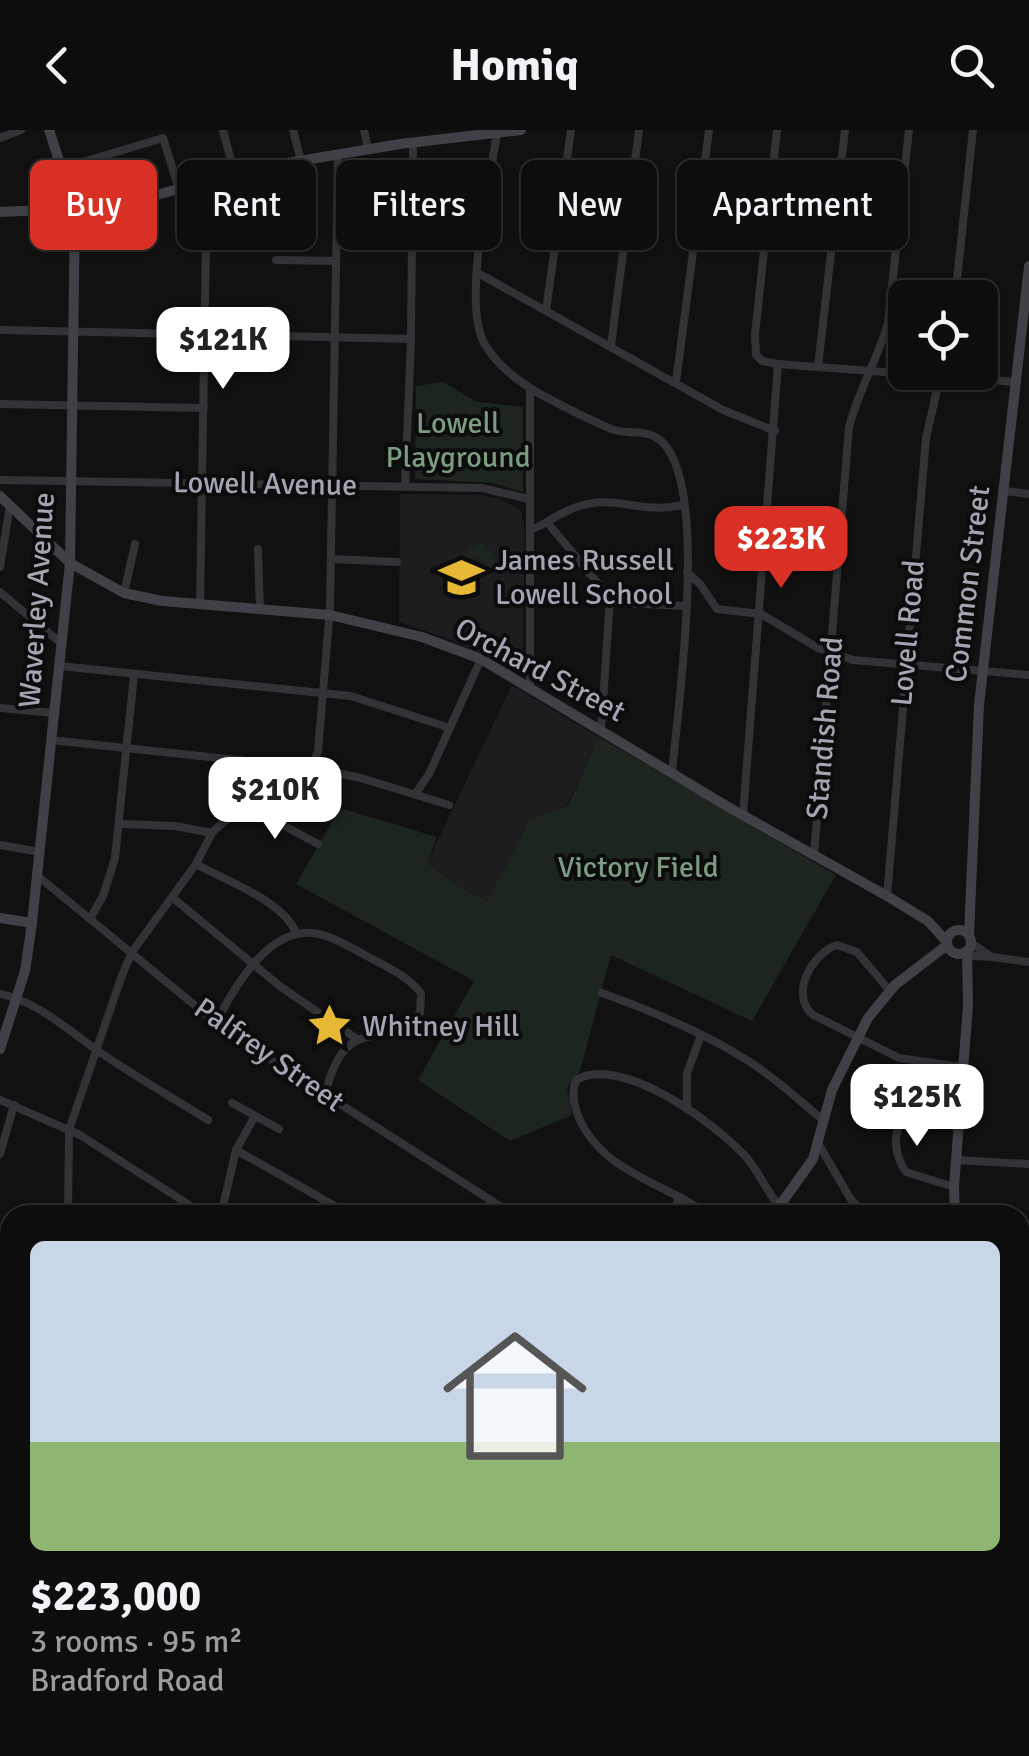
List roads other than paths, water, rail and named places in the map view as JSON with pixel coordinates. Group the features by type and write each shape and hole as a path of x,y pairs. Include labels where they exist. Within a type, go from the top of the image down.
{"main road":[{"name":"Waverley Avenue","path":"48,130 60,160"},
{"path":"301,160 436,135 521,130"},
{"path":"0,212 30,211"},
{"name":"Waverley Avenue","path":"0,1049 17,997 39,876 70,563 74,250"},
{"name":"Common Street","path":"955,1205 967,978 960,947 972,909 983,670 1029,266"},
{"name":"Orchard Street","path":"0,496 70,563 124,593 146,599 330,615 422,637 481,660 928,921 960,947"},
{"path":"956,930 972,909"},
{"path":"0,918 32,923"},
{"name":"Orchard Street","path":"928,921 956,930 960,947"},
{"path":"781,1205 805,1174 837,1078 857,1038 889,990 924,964 960,947"}],"street":[{"path":"0,138 21,130"},
{"path":"223,130 231,160"},
{"path":"293,130 301,160"},
{"path":"364,130 368,149"},
{"path":"546,311 571,130"},
{"path":"611,346 640,130"},
{"path":"676,382 708,130"},
{"path":"778,130 754,348 762,361 778,364 888,372"},
{"path":"818,367 845,130"},
{"name":"Standish Road","path":"814,855 849,427 888,323 909,130"},
{"path":"957,280 973,130"},
{"path":"502,132 478,273 475,309 484,342 506,369 530,388 611,429 639,431 664,444 678,474 684,505 687,572 672,773"},
{"path":"90,160 163,138 177,183"},
{"path":"408,486 414,142"},
{"path":"68,1205 70,1130 132,952 173,898 222,821 290,785 312,768 318,750 332,558 338,154"},
{"path":"200,604 206,250"},
{"path":"276,260 336,260"},
{"path":"478,273 724,410 775,431"},
{"path":"0,330 412,339"},
{"path":"743,815 778,364"},
{"path":"998,380 1016,382"},
{"path":"530,388 530,687"},
{"name":"Lovell Road","path":"886,896 926,438 936,390"},
{"path":"0,404 204,408"},
{"name":"Lowell Avenue","path":"0,480 482,488 529,499"},
{"path":"1005,491 1029,494"},
{"path":"531,530 570,508 599,501 661,509 684,505"},
{"path":"0,567 10,505"},
{"path":"547,522 610,598 624,603 686,606"},
{"path":"124,593 135,544"},
{"path":"258,549 260,608"},
{"path":"332,558 397,562"},
{"path":"687,572 717,608 761,614 785,631 832,654 1029,675"},
{"path":"0,592 62,644"},
{"path":"600,730 610,598"},
{"path":"416,793 429,774 481,660"},
{"path":"60,666 366,699 450,728"},
{"path":"91,917 110,878 120,824 134,675"},
{"path":"0,708 54,713"},
{"path":"51,740 312,768 416,793 448,805"},
{"path":"249,806 318,844"},
{"path":"120,824 174,826 212,833"},
{"path":"0,845 40,852"},
{"path":"196,864 274,906 287,916 296,933"},
{"name":"Palfrey Street","path":"39,876 216,1023 499,1205"},
{"path":"173,898 253,965 358,1039"},
{"path":"216,1023 224,1001 253,965 272,946 296,933 326,936 407,978 421,993 422,1006 414,1019 358,1039 342,1053 324,1095"},
{"path":"889,990 857,952 846,946 832,946 820,956 803,985 802,1002 813,1015 899,1058 962,1068"},
{"path":"960,947 974,956 1029,962"},
{"path":"602,993 701,1036 760,1069 823,1120"},
{"path":"0,994 17,997 208,1120"},
{"path":"688,1109 687,1073 701,1036"},
{"path":"693,1205 622,1167 596,1144 575,1106 572,1093 576,1080 589,1075 613,1076 644,1086 688,1109 745,1156 773,1205"},
{"path":"0,1100 70,1130 189,1205"},
{"path":"232,1104 280,1129"},
{"path":"0,1154 14,1106"},
{"path":"222,1205 236,1150 255,1116"},
{"path":"954,1188 906,1172 899,1160 896,1132 900,1124 909,1122 958,1123"},
{"path":"818,1143 856,1205"},
{"path":"236,1150 333,1205"},
{"path":"956,1160 1029,1164"},
{"path":"675,1205 680,1196"},
{"path":"488,1205 491,1200"}],"place":[{"name":"James Russell Lowell School","path":"462,577"},
{"name":"Whitney Hill","path":"329,1026"}],"park label":[{"name":"Lowell Playground","path":"458,440"},
{"name":"Victory Field","path":"638,867"}]}
